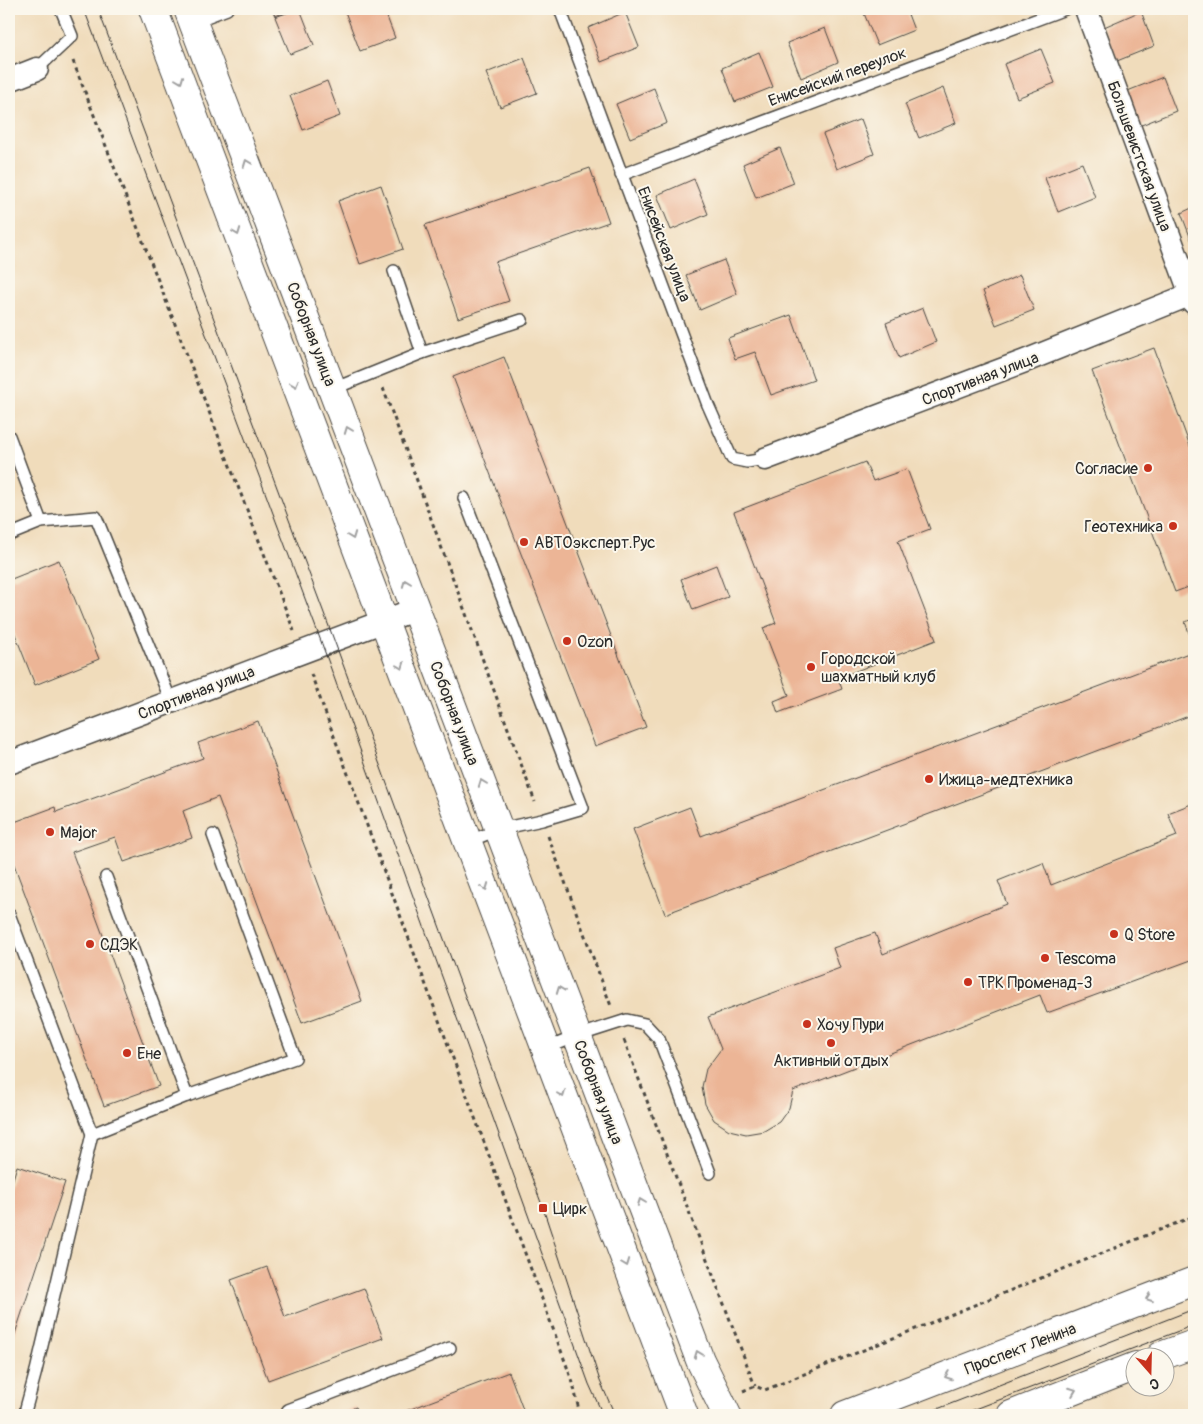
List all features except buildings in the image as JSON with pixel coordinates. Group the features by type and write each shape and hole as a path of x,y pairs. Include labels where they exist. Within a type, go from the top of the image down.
{"main road":[{"name":"Соборная улица","path":"153,9 684,1415"},
{"name":"Соборная улица","path":"191,15 700,1360 727,1415"},
{"name":"Проспект Ленина","path":"845,1415 1194,1281"},
{"path":"1176,1351 1194,1344"},
{"path":"1011,1415 1126,1370"}],"street":[{"name":"Большевистская улица","path":"1086,9 1193,297"},
{"path":"162,34 191,15"},
{"path":"9,80 37,69"},
{"name":"Спортивная улица","path":"764,459 1193,297"},
{"name":"Спортивная улица","path":"9,763 416,608"}],"lane":[{"path":"37,69 72,36 61,9"},
{"path":"191,15 227,9"},
{"name":"Енисейская улица","path":"560,9 708,405 732,458 747,462 764,459"},
{"name":"Енисейский переулок","path":"621,174 1065,9"},
{"path":"394,271 422,353"},
{"path":"333,389 422,353 522,320"},
{"path":"9,436 41,522"},
{"path":"464,498 583,808 542,820 500,829 468,842"},
{"path":"9,535 41,522 96,517 171,701"},
{"path":"92,1134 187,1096 296,1058 213,834"},
{"path":"106,876 187,1096"},
{"path":"9,914 92,1134 26,1408"},
{"path":"545,1049 577,1036 627,1020 645,1024 659,1040 710,1173"},
{"path":"290,1415 288,1410 450,1348"}],"path":[{"path":"65,42 296,636"},
{"path":"376,371 542,820 755,1386"},
{"path":"309,669 573,1383 580,1415"},
{"path":"740,1392 755,1386 765,1390 1194,1216"},
{"path":"1177,1415 1194,1408"}],"tram line":[{"path":"84,9 322,644 589,1384 603,1415"},
{"path":"98,9 334,640 543,1208 600,1381 615,1415"},
{"path":"922,1415 1194,1309"},
{"path":"960,1415 1194,1325"}],"place":[{"name":"Согласие","path":"1148,468"},
{"name":"Геотехника","path":"1173,526"},
{"name":"АВТОэксперт.Рус","path":"524,542"},
{"name":"Ozon","path":"567,641"},
{"name":"Городской шахматный клуб","path":"811,667"},
{"name":"Ижица-медтехника","path":"929,779"},
{"name":"Major","path":"50,832"},
{"name":"Q Store","path":"1114,934"},
{"name":"СДЭК","path":"90,944"},
{"name":"Tescoma","path":"1045,958"},
{"name":"ТРК Променад-3","path":"968,982"},
{"name":"Хочу Пури","path":"807,1024"},
{"name":"Активный отдых","path":"831,1043"},
{"name":"Ене","path":"127,1053"},
{"name":"Цирк","path":"543,1208"}]}
